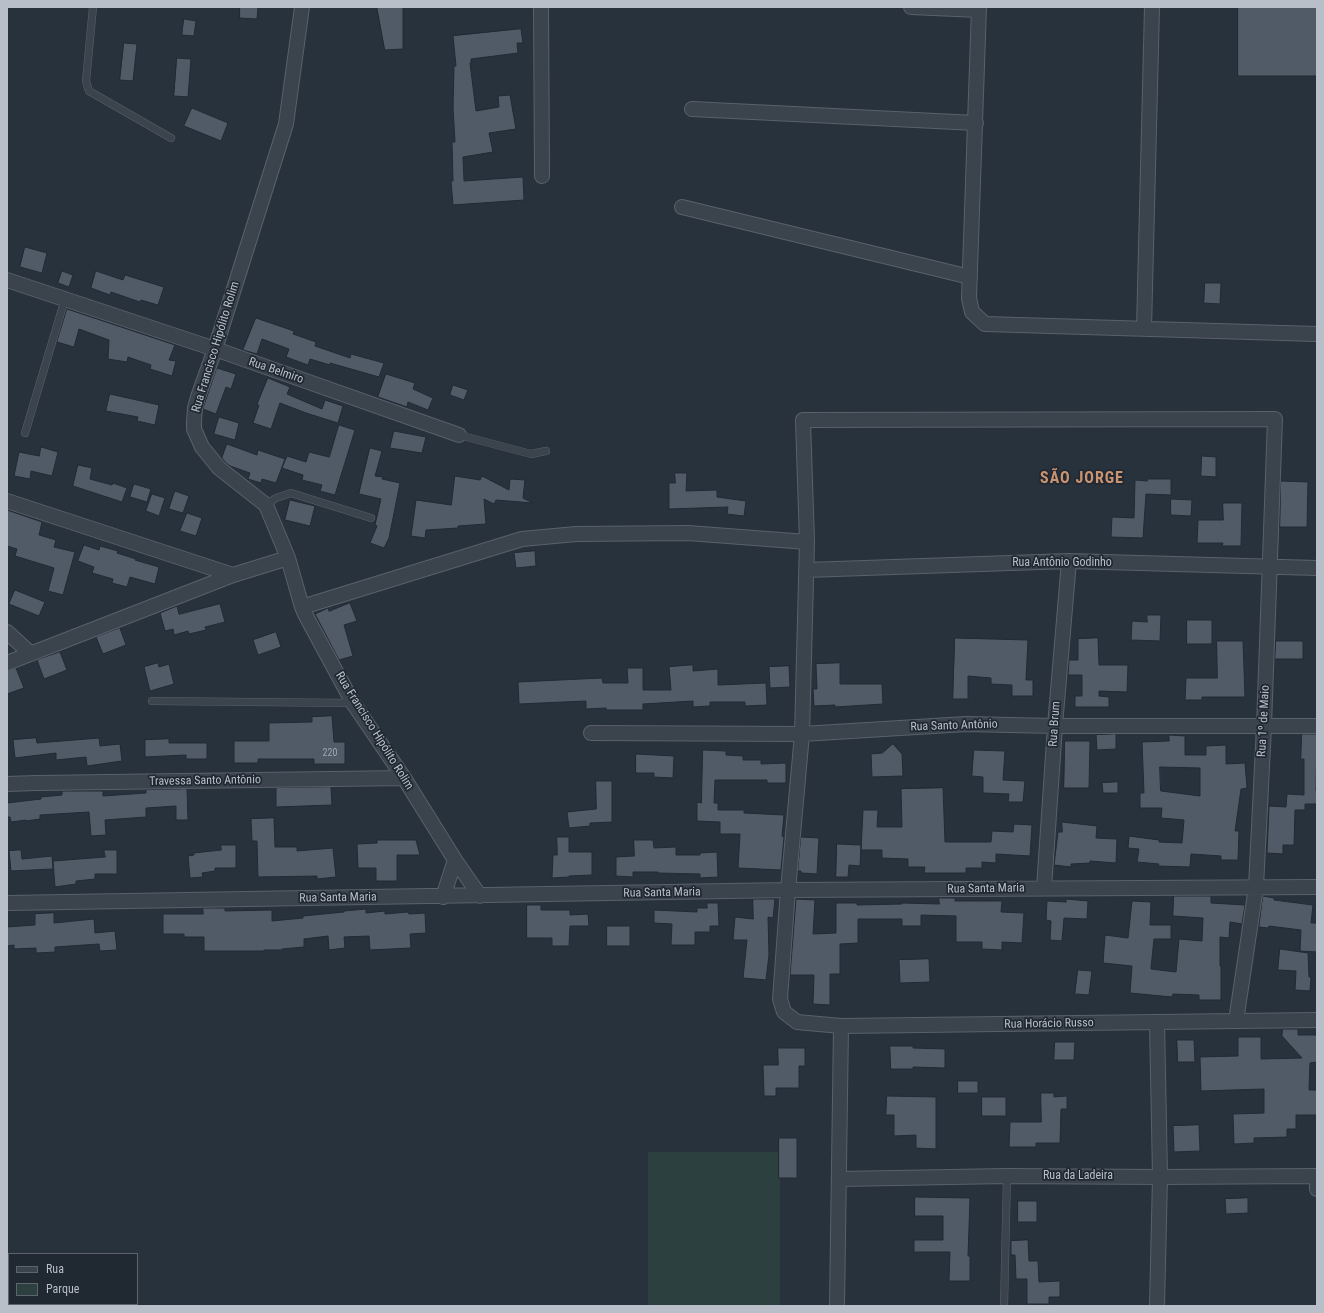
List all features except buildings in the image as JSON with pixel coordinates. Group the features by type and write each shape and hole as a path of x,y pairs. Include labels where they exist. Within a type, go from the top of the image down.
{"street":[{"name":"Rua Francisco Hipólito Rolim","path":"302,7 286,124 195,408 194,429 202,447 219,468 266,505 288,558 302,607 353,704 404,778 455,860 480,896"},
{"path":"541,7 542,176"},
{"path":"911,7 979,9 969,298 972,312 985,324 1316,334"},
{"path":"1144,329 1152,7"},
{"path":"692,109 976,123"},
{"path":"682,207 970,277"},
{"name":"Rua Belmiro","path":"7,280 215,349 459,435"},
{"name":"Rua 1º de Maio","path":"807,542 803,420 1275,419 1264,726 1256,887 1236,1021"},
{"path":"7,501 233,575"},
{"path":"302,607 522,539 576,534 688,533 807,542 802,734 788,890"},
{"path":"7,663 233,575 288,558"},
{"name":"Rua Antônio Godinho","path":"806,570 1069,561 1317,568"},
{"name":"Rua Brum","path":"1044,888 1055,726 1069,561"},
{"path":"7,632 31,654"},
{"name":"Rua Santo Antônio","path":"591,733 802,734 966,724 1055,726 1317,726"},
{"name":"Travessa Santo Antônio","path":"7,784 404,778"},
{"path":"443,897 455,860"},
{"name":"Rua Santa Maria","path":"7,904 788,890 1317,887"},
{"name":"Rua Horácio Russo","path":"788,890 780,999 784,1012 797,1022 841,1026 1317,1020"},
{"path":"1157,1022 1160,1177 1157,1306"},
{"path":"837,1306 841,1026"},
{"name":"Rua da Ladeira","path":"839,1179 1006,1176 1317,1176"},
{"path":"1317,1176 1317,1189"}],"lane":[{"path":"93,7 86,80 89,91 171,138"},
{"path":"25,433 65,299"},
{"name":"Rua Belmiro","path":"459,435 531,454 546,451"},
{"path":"266,505 276,498 291,494 371,518"},
{"path":"152,701 353,704"},
{"path":"1004,1306 1006,1176"}],"green space":[{"path":"648,1152 780,1152 780,1306 648,1306"}],"district":[{"name":"SÃO JORGE","path":"1082,479"}]}
